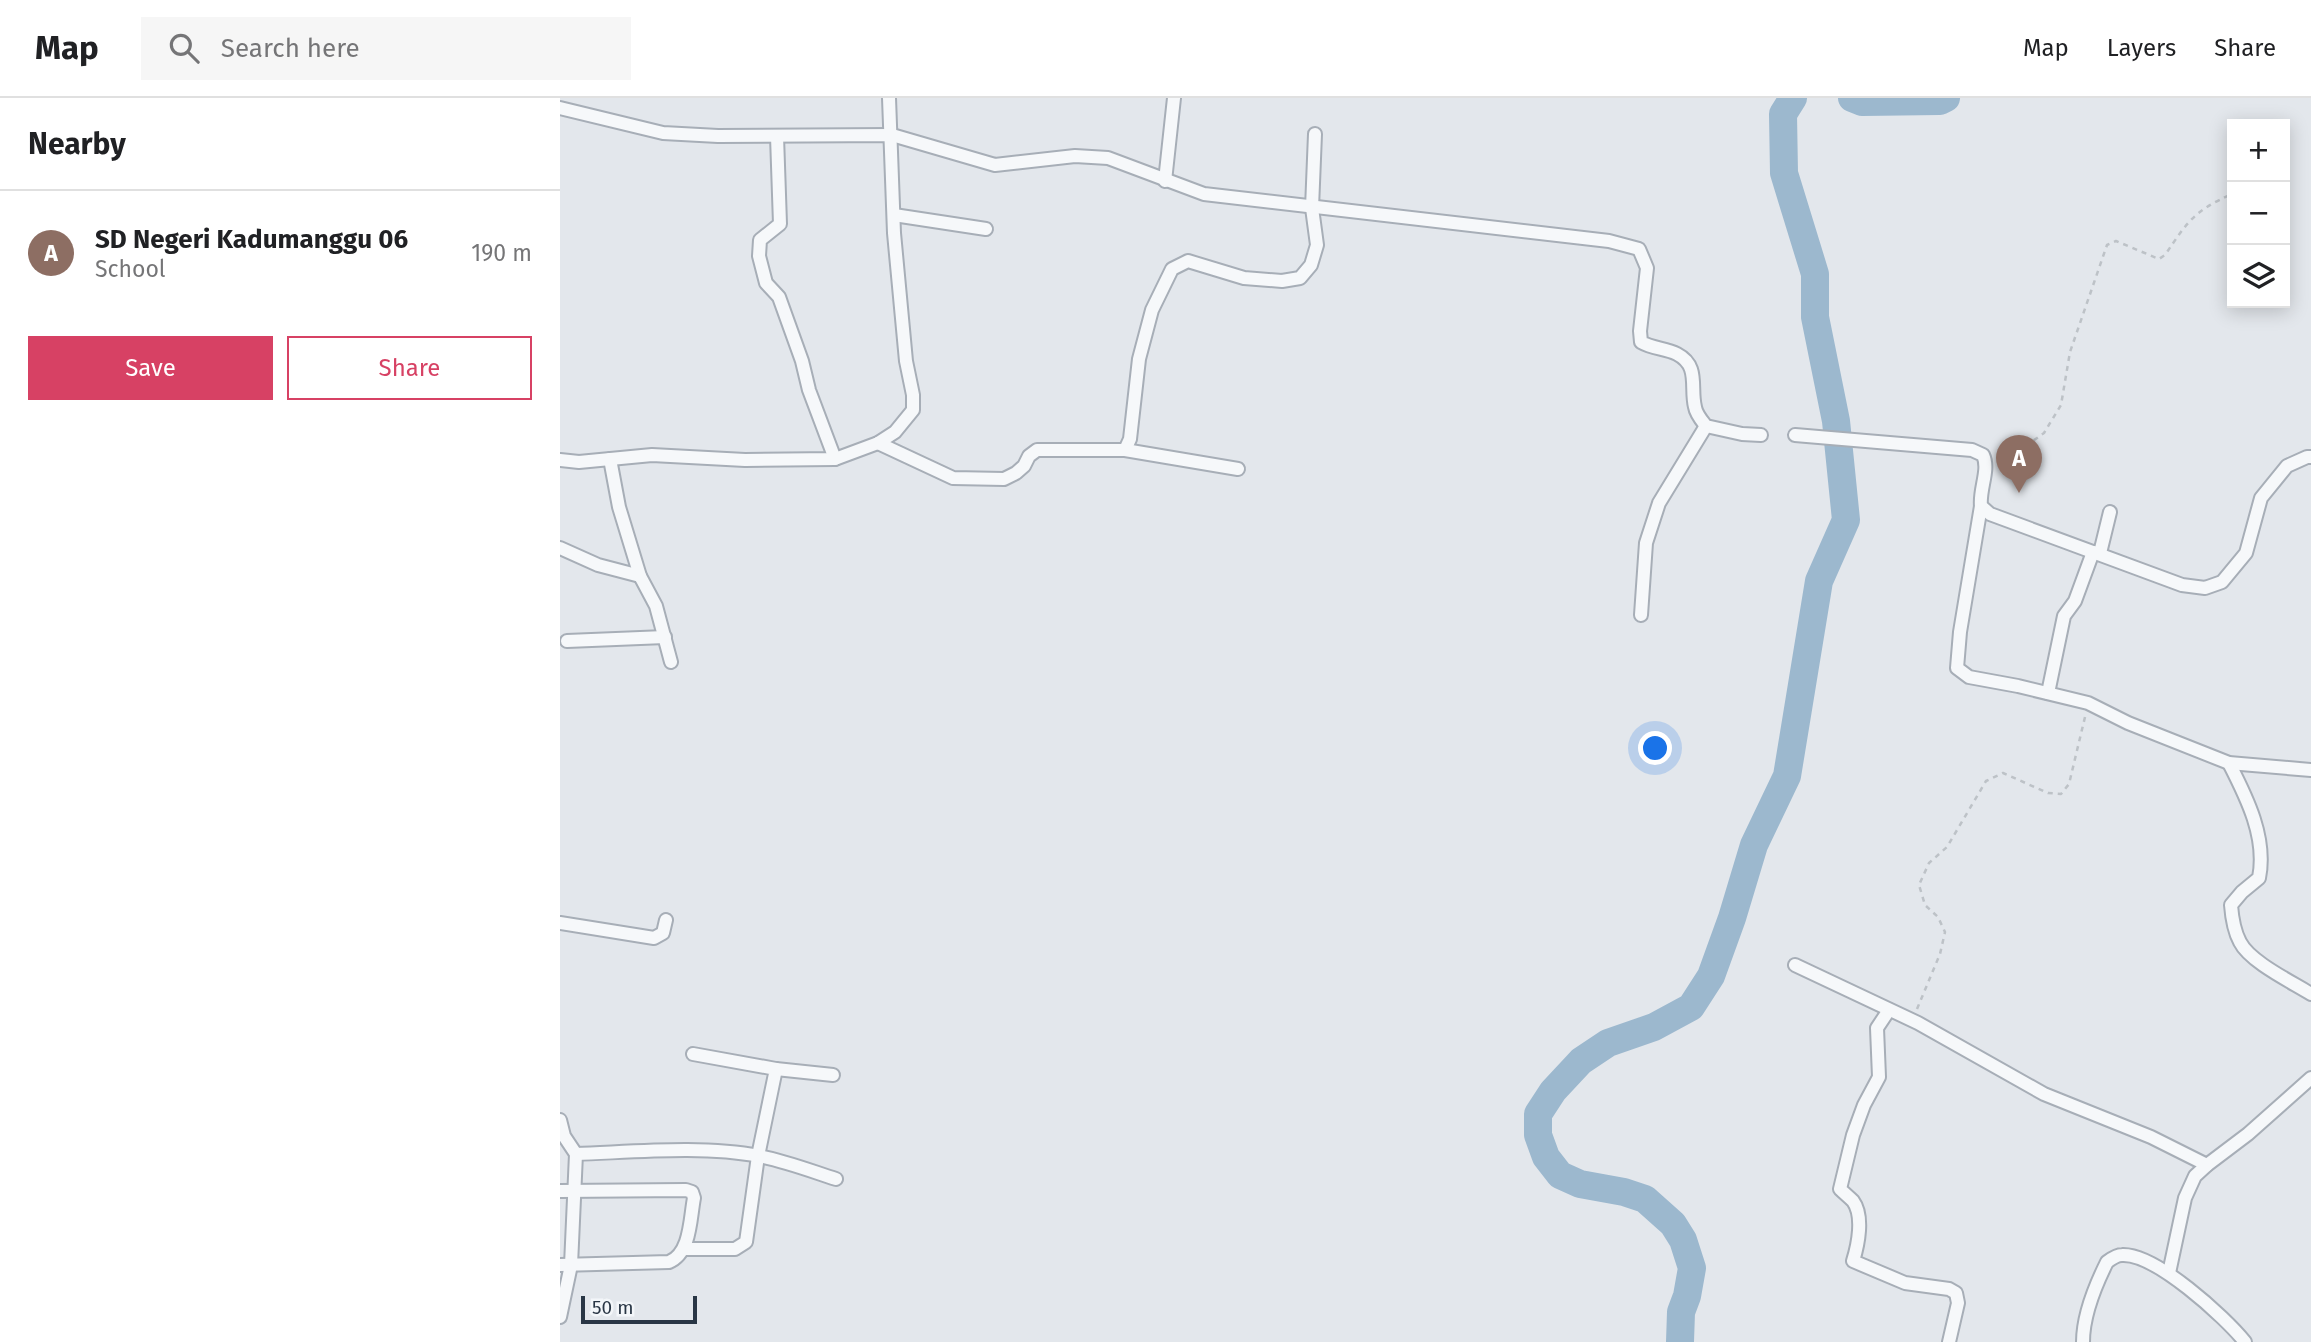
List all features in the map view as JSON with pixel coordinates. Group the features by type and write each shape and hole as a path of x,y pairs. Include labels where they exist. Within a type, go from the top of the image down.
{"street":[{"path":"560,460 579,462 652,455 745,460 835,459 878,443 895,432 913,410 913,396 906,361 894,233 889,98"},
{"path":"1166,180 1174,98"},
{"path":"560,108 663,133 718,136 892,135 995,165 1075,156 1108,158 1205,194 1609,242 1639,248 1647,268 1641,342 1650,347 1675,352 1687,360 1693,373 1695,409 1706,426 1761,436"},
{"path":"1125,450 1130,439 1139,359 1152,310 1172,269 1188,261 1244,278 1282,281 1300,278 1311,265 1317,244 1312,208 1315,134"},
{"path":"777,136 780,224 760,240 759,256 766,283 779,297 835,459"},
{"path":"894,215 986,229"},
{"path":"1641,615 1646,543 1659,503 1706,426"},
{"path":"1795,436 1972,450 1983,455 1986,461 1980,495 1982,506 1961,621 1957,668 1969,677 2088,704 2229,763 2311,770"},
{"path":"878,443 953,478 1004,479 1016,474 1037,450 1125,450 1238,469"},
{"path":"1982,506 1990,513 2182,585 2205,588 2222,582 2246,553 2261,498 2287,466 2311,457"},
{"path":"610,459 620,507 640,576 656,606 671,662"},
{"path":"2048,693 2064,616 2075,601 2097,552 2109,512"},
{"path":"560,548 598,565 640,576"},
{"path":"567,641 665,637"},
{"path":"2229,763 2246,796 2263,860 2259,878 2231,905 2232,920 2241,944 2249,952 2311,994"},
{"path":"560,923 654,938 663,933 666,920"},
{"path":"1795,965 1912,1020 2045,1094 2151,1137 2207,1164"},
{"path":"1889,1010 1877,1028 1879,1077 1864,1105 1853,1135 1840,1189 1854,1203 1859,1224 1858,1247 1853,1261 1905,1283 1949,1289 1956,1293 1958,1303 1949,1342"},
{"path":"693,1054 776,1069 833,1075"},
{"path":"684,1250 735,1250 746,1242 758,1156 776,1069"},
{"path":"2169,1273 2185,1198 2195,1176 2311,1079"},
{"path":"560,1120 564,1136 576,1154 575,1191 560,1317"},
{"path":"576,1154 685,1151 758,1156 836,1178"},
{"path":"560,1191 686,1190 692,1192 694,1198 684,1250 678,1258 669,1262 566,1265"},
{"path":"2083,1342 2083,1330 2091,1301 2107,1262 2122,1255 2169,1273 2233,1327 2245,1342"}],"path":[{"path":"1986,461 2006,460 2045,433 2061,405 2070,352 2108,244 2116,242 2159,259 2165,255 2193,215 2227,196"},
{"path":"1912,1020 1940,954 1945,932 1938,917 1925,905 1919,884 1929,863 1947,847 1986,781 2003,773 2048,793 2061,794 2069,784 2088,704"}],"waterway":[{"path":"1680,1342 1681,1312 1692,1268 1683,1240 1673,1224 1645,1199 1580,1184 1560,1175 1546,1157 1538,1135 1538,1114 1553,1091 1581,1061 1608,1043 1654,1027 1691,1007 1711,976 1754,845 1787,776 1819,581 1846,520 1836,421 1815,317 1815,274 1784,173 1783,114 1793,98"},
{"path":"1852,98 1862,102 1940,101 1946,98"}],"place":[{"name":"SD Negeri Kadumanggu 06","path":"2019,493"}]}
